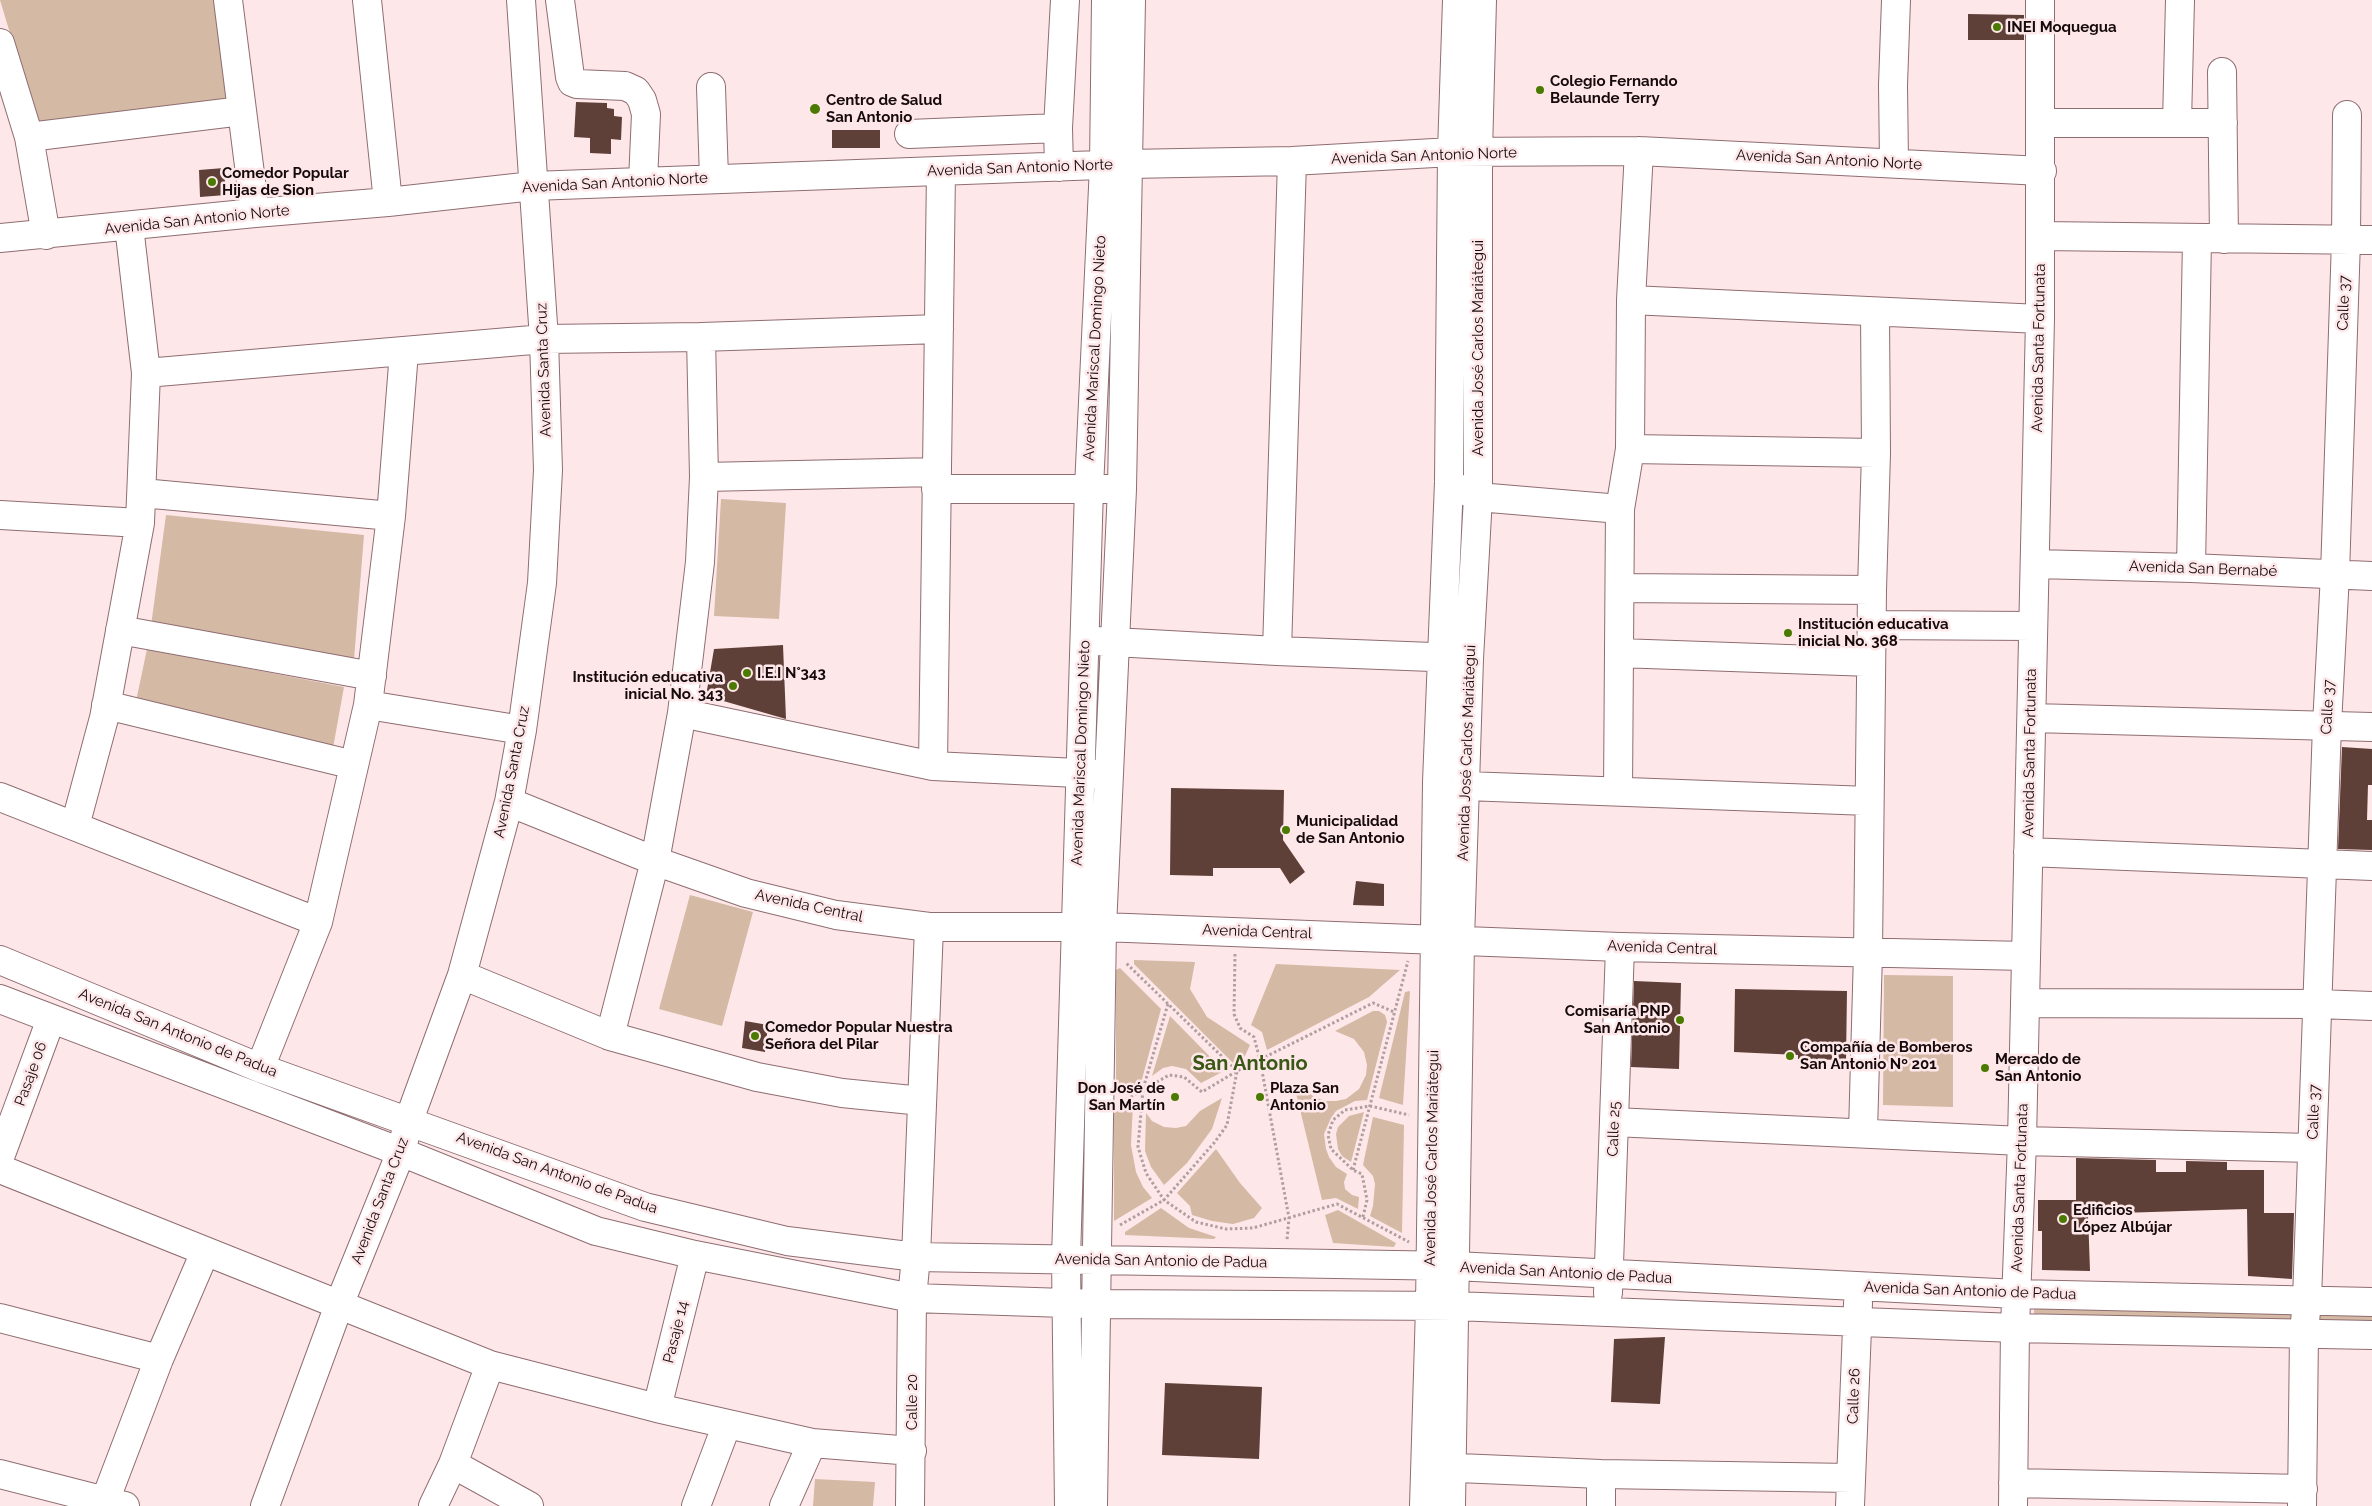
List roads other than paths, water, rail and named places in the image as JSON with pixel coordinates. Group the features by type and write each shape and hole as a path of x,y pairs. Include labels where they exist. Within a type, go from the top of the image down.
{"street":[{"path":"228,0 254,213"},
{"path":"367,0 388,202"},
{"name":"Avenida Santa Cruz","path":"265,1506 339,1305 401,1152 409,1120 462,975 509,802 522,730 542,583 548,470 544,339 521,0"},
{"path":"560,0 572,82 577,84 625,86 636,92 642,100 646,114 643,182"},
{"path":"1059,167 1058,128 1065,0"},
{"name":"Avenida Mariscal Domingo Nieto","path":"1092,1506 1102,927 1122,489 1115,165 1106,0"},
{"name":"Avenida Mariscal Domingo Nieto","path":"1069,1506 1066,1259 1089,488 1115,165 1131,0"},
{"name":"Avenida José Carlos Mariátegui","path":"1448,939 1466,786 1469,659 1478,497 1465,152 1457,0"},
{"name":"Avenida José Carlos Mariátegui","path":"1451,1506 1452,1468 1443,1306 1448,939 1441,656 1465,152 1482,0"},
{"path":"1894,162 1893,85 1896,0"},
{"name":"Avenida Santa Fortunata","path":"2013,1494 2015,1328 2022,1141 2040,319 2042,171 2040,0"},
{"path":"2177,122 2180,0"},
{"path":"0,43 30,137 46,235"},
{"path":"2222,72 2224,240"},
{"path":"711,87 714,178"},
{"path":"30,137 242,111"},
{"name":"Calle 37","path":"2303,1497 2304,1333 2307,1300 2327,725 2335,574 2359,240 2347,115"},
{"path":"2041,123 2222,122"},
{"path":"909,134 1058,128"},
{"path":"1618,791 1620,509 1630,449 1631,300 1639,151"},
{"name":"Avenida San Antonio Norte","path":"0,238 388,202 534,186 714,178 1292,161 1465,152 1639,151 1894,162 2042,171"},
{"path":"1277,651 1292,161"},
{"path":"933,766 941,171"},
{"path":"75,826 106,705 140,523 146,373 129,226"},
{"path":"2041,236 2197,240 2359,240"},
{"path":"2191,568 2197,240"},
{"path":"1631,300 2040,319"},
{"path":"1863,1132 1868,953 1871,625 1876,454 1875,312"},
{"path":"146,373 544,339 701,337 939,329"},
{"path":"610,1036 655,861 682,713 700,562 704,476 701,337"},
{"path":"260,1068 318,922 368,705 391,516 404,352"},
{"path":"1630,449 1876,454"},
{"path":"704,476 936,480 1122,489"},
{"path":"1448,482 1478,497 1620,509"},
{"path":"142,493 391,516"},
{"path":"0,515 140,523"},
{"name":"Avenida San Bernabé","path":"2035,564 2191,568 2372,576"},
{"path":"1620,588 1872,590"},
{"path":"1871,625 2033,626"},
{"path":"120,630 372,676"},
{"path":"1085,640 1277,651 1441,656 1469,659"},
{"path":"1619,653 1871,662"},
{"path":"1083,704 1112,706"},
{"path":"106,705 354,765"},
{"path":"368,705 522,730"},
{"path":"682,713 933,766 1110,774"},
{"path":"2032,718 2372,727"},
{"path":"1466,786 1869,801"},
{"path":"0,797 318,922"},
{"name":"Avenida Central","path":"509,802 655,861 746,893 827,913 929,927 1102,927 1620,947 2026,956"},
{"path":"2028,852 2372,866"},
{"name":"Calle 20","path":"910,1506 912,1298 916,1257 929,927"},
{"name":"Calle 25","path":"1608,1312 1620,947"},
{"name":"Avenida San Antonio de Padua","path":"0,960 260,1068 409,1120 645,1207 787,1241 916,1257 1443,1266 1608,1276 2017,1294 2372,1302"},
{"path":"462,975 610,1036 757,1077 842,1093 922,1101"},
{"name":"Avenida San Antonio de Padua","path":"0,999 401,1152 596,1231 695,1255 912,1298 1096,1304 1443,1306 2015,1328 2372,1335"},
{"path":"2025,1004 2318,1004 2372,1006"},
{"name":"Pasaje 06","path":"0,1157 51,1019"},
{"path":"1614,1122 1863,1132 2022,1141 2312,1148"},
{"path":"0,1169 490,1366 657,1408 812,1443 912,1451"},
{"path":"0,1474 115,1503 159,1359 205,1252"},
{"name":"Pasaje 14","path":"657,1408 695,1255"},
{"name":"Calle 26","path":"1850,1506 1860,1287"},
{"name":"Avenida José Carlos Mariátegui","path":"1424,1506 1425,1467 1443,1306"},
{"path":"0,1318 159,1359"},
{"path":"433,1506 452,1464 490,1366"},
{"path":"696,1506 727,1424"},
{"path":"784,1506 812,1443"},
{"path":"452,1464 529,1506"},
{"path":"1425,1467 1601,1474 1851,1478"},
{"path":"1601,1474 1601,1506"},
{"path":"2013,1494 2303,1497"}],"place":[{"name":"INEI Moquegua","path":"1997,27"},
{"name":"Colegio Fernando Belaunde Terry","path":"1540,90"},
{"name":"Centro de Salud San Antonio","path":"815,109"},
{"name":"Comedor Popular Hijas de Sion","path":"212,182"},
{"name":"Institución educativa inicial No. 368","path":"1788,633"},
{"name":"I.E.I N°343","path":"747,673"},
{"name":"Institución educativa inicial No. 343","path":"733,686"},
{"name":"Municipalidad de San Antonio","path":"1286,830"},
{"name":"Comisaría PNP San Antonio","path":"1680,1020"},
{"name":"Comedor Popular Nuestra Señora del Pilar","path":"755,1036"},
{"name":"Compañía de Bomberos San Antonio Nº 201","path":"1790,1056"},
{"name":"Mercado de San Antonio","path":"1985,1068"},
{"name":"Don José de San Martín","path":"1175,1097"},
{"name":"Plaza San Antonio","path":"1260,1097"},
{"name":"Edificios López Albújar","path":"2063,1219"}],"district":[{"name":"San Antonio","path":"1250,1064"}]}
